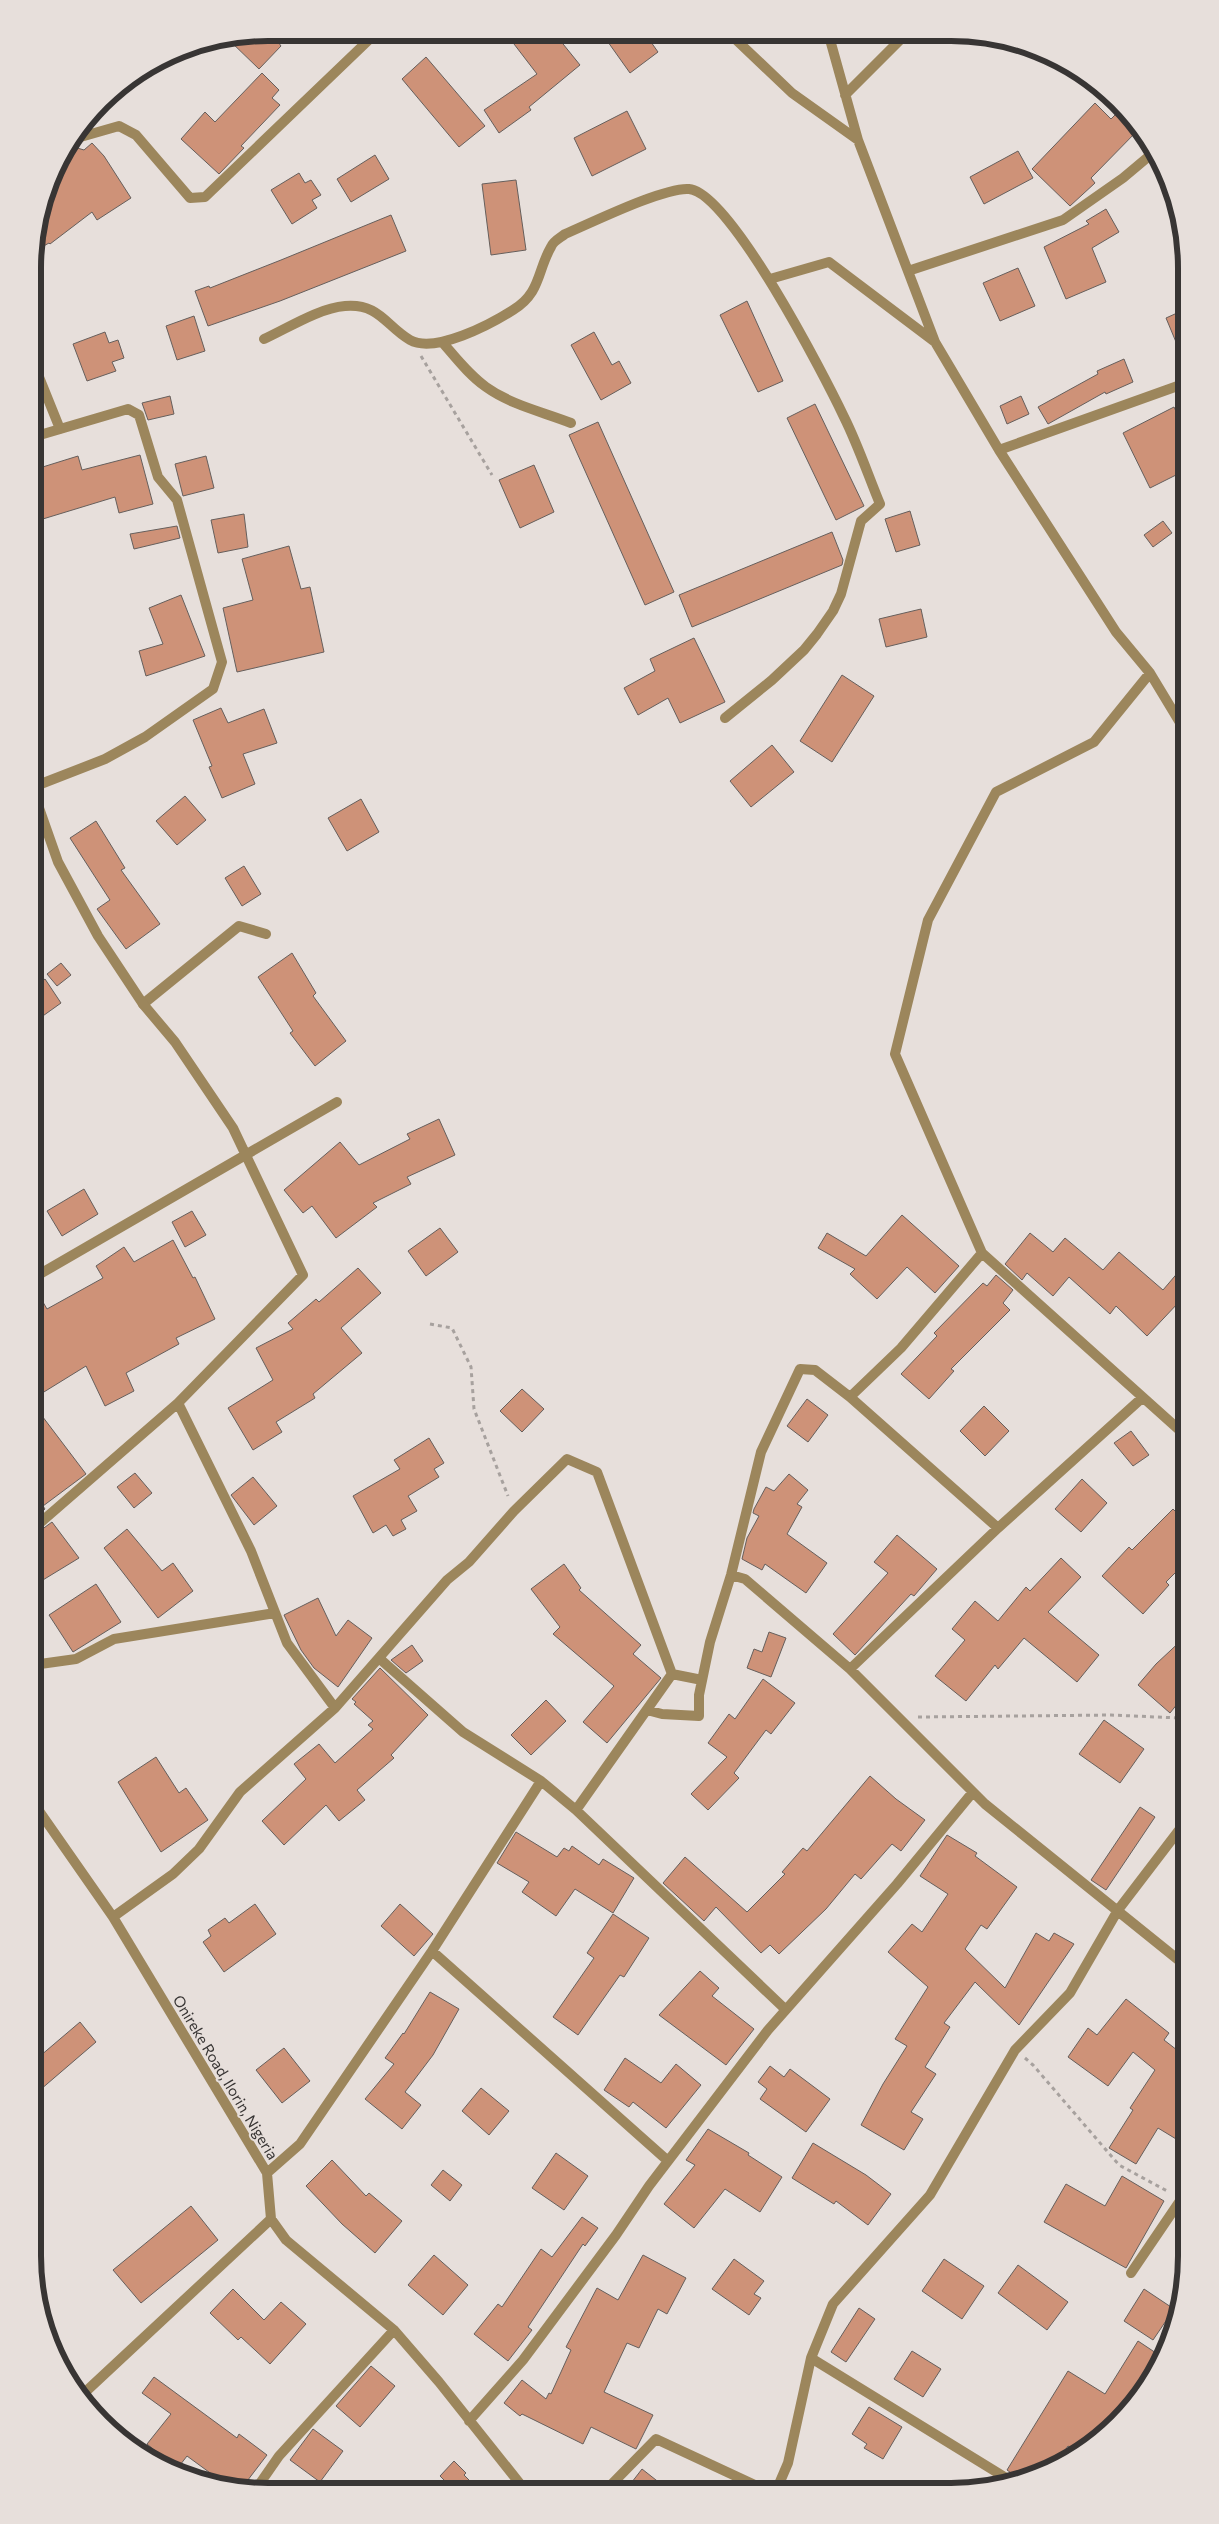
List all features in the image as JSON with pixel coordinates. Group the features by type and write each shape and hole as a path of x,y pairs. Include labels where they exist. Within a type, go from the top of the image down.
{"street":[{"path":"84,136 119,126 136,134 190,198 205,197 368,41"},
{"path":"737,41 792,93 858,140"},
{"path":"830,41 858,140 935,342 999,450 1116,632 1150,673 1178,719"},
{"path":"845,95 899,41"},
{"path":"908,271 1063,220 1123,178 1148,157"},
{"path":"264,339 324,310 345,306 365,308 387,319 412,341 443,343 504,315 525,300 538,284 551,244 564,234 668,192 690,189 710,201 770,279 844,417 880,504 861,521 841,594 833,612 804,650 772,680 725,718"},
{"path":"770,279 829,262 935,342"},
{"path":"443,343 472,376 505,399 571,423"},
{"path":"41,382 60,429"},
{"path":"999,450 1178,386"},
{"path":"41,435 128,409 139,415 158,477 177,500 222,662 213,689 145,737 105,759 41,783"},
{"path":"1150,673 1094,742 996,792 928,920 895,1054 982,1253 1178,1429"},
{"path":"41,814 58,862 98,936 143,1004 175,1042 233,1128 303,1275 178,1403 41,1525"},
{"path":"143,1004 239,926 266,934"},
{"path":"41,1273 337,1102"},
{"path":"850,1397 901,1348 982,1253"},
{"path":"647,1710 672,1715 699,1716 699,1695 710,1642 731,1575 761,1452 800,1369 815,1370 850,1397 998,1528"},
{"path":"850,1670 998,1528 1142,1398"},
{"path":"178,1403 250,1551 287,1643 335,1708"},
{"path":"113,1917 174,1874 199,1850 240,1792 335,1708 380,1659 394,1639 447,1580 469,1562 514,1511 567,1459 596,1472 672,1674"},
{"path":"731,1575 745,1579 850,1670 985,1804 1178,1959"},
{"path":"41,1664 76,1659 114,1640 275,1613"},
{"path":"380,1659 463,1732 541,1781 576,1810 785,2009"},
{"path":"672,1674 702,1680"},
{"path":"576,1810 672,1674"},
{"path":"267,2173 300,2144 432,1951 541,1781"},
{"path":"469,2421 523,2360 616,2235 668,2161 785,2009 897,1884 973,1792"},
{"name":"Onireke Road, Ilorin, Nigeria","path":"41,1817 113,1917 267,2173 271,2219"},
{"path":"779,2483 788,2463 811,2358 833,2304 930,2195 1014,2050 1070,1993 1118,1910 1178,1831"},
{"path":"432,1951 668,2161"},
{"path":"1131,2273 1178,2205"},
{"path":"86,2391 271,2219 286,2240 394,2330 519,2483"},
{"path":"261,2482 279,2456 394,2330"},
{"path":"811,2358 1002,2476"},
{"path":"612,2483 656,2439 751,2483"}],"path":[{"path":"412,341 492,475"},
{"path":"430,1324 452,1328 471,1367 474,1409 514,1511"},
{"path":"898,1717 1111,1715 1178,1718"},
{"path":"1014,2050 1033,2064 1119,2165 1178,2193"}],"building":[{"path":"279,41 281,46 259,69 233,44"},
{"path":"518,41 561,41 580,65 529,107 531,110 499,133 484,110 537,74 514,44"},
{"path":"607,41 650,41 658,52 630,73"},
{"path":"426,57 485,126 459,147 402,79"},
{"path":"262,73 279,90 272,98 280,105 241,146 244,148 219,174 181,139 205,112 215,122"},
{"path":"1095,103 1111,119 1116,114 1134,134 1091,178 1095,183 1070,206 1032,169"},
{"path":"627,111 646,149 592,176 574,138"},
{"path":"92,143 104,156 131,198 97,220 92,212 50,244 42,247 53,195 76,148 84,150"},
{"path":"1018,151 1033,178 984,204 970,177"},
{"path":"375,155 389,179 351,202 337,179"},
{"path":"299,173 305,183 311,180 321,195 312,200 317,208 292,224 271,190"},
{"path":"516,180 526,250 491,255 482,184"},
{"path":"1106,209 1119,232 1092,248 1106,282 1066,299 1044,247 1089,224 1086,221"},
{"path":"391,215 406,251 280,301 208,326 195,291 209,286 210,288"},
{"path":"1018,268 1035,306 1000,321 983,283"},
{"path":"747,301 783,381 758,392 720,315"},
{"path":"1178,313 1178,347 1166,318"},
{"path":"194,316 205,351 177,360 166,326"},
{"path":"105,332 109,343 118,340 124,358 112,362 116,371 87,381 73,344"},
{"path":"594,332 612,365 619,361 631,383 601,400 571,345"},
{"path":"1124,359 1133,382 1106,394 1105,392 1048,424 1038,407 1098,374 1097,371"},
{"path":"170,396 174,414 148,420 142,403"},
{"path":"1021,396 1029,414 1007,424 1000,406"},
{"path":"815,404 864,506 836,520 787,418"},
{"path":"1174,407 1178,415 1178,474 1150,488 1123,433"},
{"path":"598,422 674,592 645,605 569,435"},
{"path":"140,455 153,504 119,513 115,497 41,520 41,468 78,456 82,470"},
{"path":"206,456 214,488 183,496 175,464"},
{"path":"534,465 554,512 520,528 499,480"},
{"path":"910,511 920,545 896,552 885,519"},
{"path":"244,514 248,547 218,553 211,520"},
{"path":"1163,521 1172,533 1153,547 1144,535"},
{"path":"177,526 180,538 134,549 130,534"},
{"path":"832,532 843,560 842,565 692,627 679,595"},
{"path":"289,546 301,589 310,587 324,652 237,672 223,608 253,600 242,559"},
{"path":"181,595 205,656 146,676 139,651 163,644 149,608"},
{"path":"921,609 927,637 886,647 879,619"},
{"path":"694,638 725,702 680,723 668,698 638,715 624,688 655,671 650,659"},
{"path":"842,675 874,696 832,762 800,741"},
{"path":"221,708 228,723 264,709 277,743 243,754 255,784 222,798 209,767 212,766 193,720"},
{"path":"772,745 794,772 751,807 730,781"},
{"path":"185,796 206,820 177,845 156,821"},
{"path":"361,799 379,832 347,851 328,818"},
{"path":"96,821 125,868 121,870 160,924 126,949 97,909 110,900 70,838"},
{"path":"244,866 261,894 242,906 225,878"},
{"path":"292,953 316,993 313,996 346,1041 315,1066 290,1033 293,1031 258,977"},
{"path":"61,963 71,975 57,986 47,974"},
{"path":"45,979 61,1003 41,1017 41,982"},
{"path":"439,1119 455,1155 407,1177 411,1184 373,1203 377,1207 336,1238 312,1206 303,1213 284,1190 340,1142 359,1165 410,1139 407,1134"},
{"path":"84,1189 98,1214 62,1236 47,1211"},
{"path":"192,1211 206,1235 185,1247 172,1222"},
{"path":"902,1215 959,1266 935,1293 907,1267 877,1299 850,1274 855,1269 818,1248 827,1233 866,1256"},
{"path":"440,1228 458,1252 426,1276 408,1251"},
{"path":"1030,1233 1053,1252 1065,1238 1103,1270 1119,1252 1163,1290 1178,1272 1178,1303 1147,1336 1116,1306 1110,1314 1069,1277 1053,1296 1027,1273 1022,1280 1005,1264"},
{"path":"173,1240 193,1278 195,1277 215,1319 176,1338 179,1344 126,1373 134,1391 105,1406 86,1366 41,1394 41,1299 47,1309 103,1278 96,1266 124,1247 134,1262"},
{"path":"358,1268 381,1293 341,1328 362,1353 313,1394 315,1398 276,1422 282,1432 253,1450 228,1408 273,1380 256,1348 293,1329 288,1323 316,1299 319,1302"},
{"path":"996,1275 1013,1290 1003,1303 1010,1310 951,1369 954,1371 929,1399 901,1374 937,1336 934,1333 983,1283 987,1286"},
{"path":"522,1389 544,1409 522,1432 500,1411"},
{"path":"807,1399 828,1415 808,1442 787,1426"},
{"path":"984,1406 1009,1431 985,1456 960,1431"},
{"path":"41,1415 86,1474 43,1506 45,1509 41,1513"},
{"path":"1131,1431 1149,1455 1133,1466 1114,1443"},
{"path":"429,1438 444,1463 434,1469 439,1477 408,1496 417,1511 401,1520 406,1529 393,1536 386,1525 373,1533 353,1496 400,1469 394,1460"},
{"path":"135,1473 152,1493 134,1508 117,1487"},
{"path":"789,1474 808,1490 797,1504 802,1507 787,1534 827,1563 806,1593 765,1564 762,1570 742,1559 747,1538 759,1516 753,1513 754,1509 766,1487 774,1491"},
{"path":"253,1477 277,1506 254,1525 231,1495"},
{"path":"1082,1479 1107,1503 1081,1532 1055,1509"},
{"path":"1173,1509 1178,1514 1178,1570 1166,1582 1169,1585 1143,1614 1102,1576 1129,1547 1132,1550"},
{"path":"52,1522 79,1558 41,1581 41,1530"},
{"path":"127,1529 162,1571 173,1563 193,1591 158,1618 104,1548"},
{"path":"897,1535 937,1569 914,1596 911,1594 855,1655 833,1634 888,1573 874,1562"},
{"path":"1061,1558 1081,1577 1048,1612 1099,1655 1077,1682 1024,1638 998,1669 995,1665 966,1701 935,1676 965,1640 952,1629 975,1601 998,1621 1026,1587 1030,1591"},
{"path":"564,1564 581,1588 579,1590 641,1645 633,1654 661,1678 607,1743 583,1722 614,1686 553,1634 560,1627 531,1589"},
{"path":"96,1584 121,1622 73,1652 49,1615"},
{"path":"318,1598 336,1636 348,1620 372,1638 338,1687 314,1668 301,1650 284,1615"},
{"path":"769,1632 786,1638 771,1677 747,1668 754,1649 762,1652"},
{"path":"1178,1643 1178,1703 1170,1713 1138,1685 1156,1664"},
{"path":"412,1645 423,1661 406,1673 391,1660"},
{"path":"380,1668 428,1715 391,1755 394,1758 357,1790 365,1800 339,1821 326,1805 284,1845 262,1821 306,1779 294,1764 319,1744 335,1763 373,1729 368,1725 373,1721 354,1704 356,1702 352,1699"},
{"path":"763,1679 795,1703 771,1734 766,1730 734,1773 739,1778 708,1810 691,1794 727,1757 708,1743 729,1714 735,1719"},
{"path":"546,1700 566,1721 531,1755 511,1735"},
{"path":"1104,1720 1144,1749 1120,1783 1079,1754"},
{"path":"156,1757 179,1793 186,1788 208,1820 161,1852 118,1782"},
{"path":"870,1776 896,1799 925,1820 901,1851 892,1844 861,1879 855,1874 826,1909 779,1954 770,1945 761,1953 716,1907 704,1921 663,1883 685,1857 747,1912 785,1874 782,1872 803,1848 807,1851"},
{"path":"1140,1807 1155,1817 1106,1890 1091,1880"},
{"path":"516,1832 557,1857 564,1848 569,1851 572,1846 599,1865 603,1859 634,1878 613,1913 575,1889 556,1916 522,1892 529,1882 497,1863"},
{"path":"947,1835 977,1853 975,1856 1017,1887 987,1929 981,1925 965,1949 1005,1988 1036,1933 1049,1941 1054,1933 1074,1944 1019,2025 975,1982 944,2023 950,2027 925,2067 936,2074 911,2112 923,2119 904,2150 861,2125 883,2084 907,2046 895,2039 928,1987 888,1952 912,1924 922,1932 948,1894 920,1876"},
{"path":"255,1904 276,1934 224,1972 203,1942 211,1936 208,1930 225,1918 229,1923"},
{"path":"400,1904 433,1934 414,1956 381,1926"},
{"path":"613,1914 649,1938 624,1977 620,1975 578,2035 553,2017 594,1958 587,1953"},
{"path":"700,1971 719,1988 712,1996 754,2029 726,2065 659,2015"},
{"path":"430,1992 459,2009 433,2055 405,2092 421,2105 402,2129 365,2099 394,2064 385,2058 404,2034"},
{"path":"1126,1999 1169,2033 1164,2040 1178,2051 1178,2140 1158,2128 1136,2164 1109,2148 1133,2110 1130,2108 1155,2070 1133,2052 1108,2086 1068,2057 1088,2028 1097,2035"},
{"path":"80,2022 96,2042 41,2089 41,2055"},
{"path":"284,2048 310,2081 282,2103 256,2070"},
{"path":"625,2058 661,2083 676,2064 701,2085 666,2128 633,2102 629,2107 604,2090"},
{"path":"770,2066 784,2077 790,2069 830,2099 806,2132 760,2099 767,2089 758,2082"},
{"path":"481,2088 509,2111 489,2135 462,2111"},
{"path":"708,2129 749,2153 748,2155 782,2177 760,2212 725,2189 694,2228 664,2204 695,2165 686,2160"},
{"path":"813,2143 866,2175 891,2194 868,2225 836,2201 834,2204 792,2178"},
{"path":"556,2153 588,2176 564,2210 532,2188"},
{"path":"332,2160 366,2196 369,2193 402,2221 375,2253 342,2224 306,2186"},
{"path":"443,2170 462,2185 450,2201 431,2185"},
{"path":"1122,2176 1164,2201 1126,2268 1044,2222 1066,2184 1105,2206"},
{"path":"191,2206 218,2240 141,2303 113,2270"},
{"path":"582,2217 598,2228 585,2246 583,2244 528,2327 532,2330 508,2361 474,2334 498,2304 502,2307 541,2249 552,2257"},
{"path":"434,2255 468,2285 443,2315 408,2285"},
{"path":"643,2255 686,2278 667,2314 658,2309 639,2348 627,2343 604,2392 653,2415 636,2449 591,2427 583,2444 522,2414 520,2416 504,2403 522,2380 546,2399 549,2393 551,2394 571,2350 566,2347 597,2288 618,2300"},
{"path":"734,2259 764,2281 754,2294 761,2298 749,2315 712,2289"},
{"path":"944,2259 984,2286 962,2319 922,2291"},
{"path":"1018,2265 1068,2302 1047,2330 998,2293"},
{"path":"233,2289 264,2320 281,2302 306,2324 270,2364 241,2337 238,2340 210,2313"},
{"path":"1144,2289 1171,2307 1170,2315 1153,2340 1124,2321"},
{"path":"859,2308 875,2319 846,2362 831,2352"},
{"path":"1138,2341 1155,2353 1131,2394 1089,2436 1071,2448 1068,2446 1064,2452 1051,2459 1024,2471 1013,2474 1007,2470 1068,2371 1105,2394"},
{"path":"912,2351 941,2369 923,2397 894,2379"},
{"path":"371,2366 395,2386 360,2427 336,2406"},
{"path":"154,2377 237,2438 239,2434 267,2455 247,2482 214,2476 187,2456 181,2464 168,2459 147,2444 171,2414 142,2393"},
{"path":"869,2407 902,2427 883,2459 864,2448 867,2444 852,2434"},
{"path":"313,2429 343,2451 320,2482 290,2460"},
{"path":"454,2461 466,2473 464,2475 472,2483 447,2483 440,2476"},
{"path":"642,2469 660,2483 631,2483"}]}
